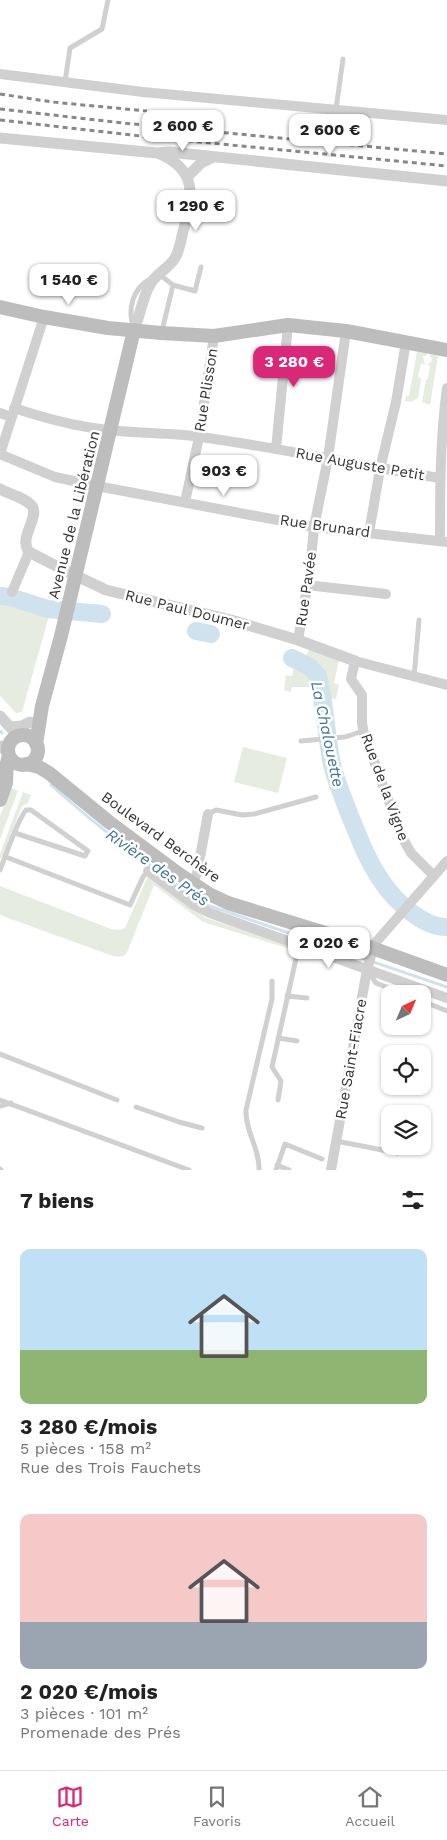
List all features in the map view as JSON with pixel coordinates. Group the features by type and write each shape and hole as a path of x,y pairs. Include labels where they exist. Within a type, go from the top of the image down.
{"main road":[{"path":"0,307 44,317 162,333 214,336 288,325 346,331 447,350"},
{"name":"Avenue de la Libération","path":"37,746 42,706 76,576 134,330"},
{"name":"Avenue de la Libération","path":"16,733 30,722 42,706"},
{"path":"0,800 6,783 6,751 16,733 30,737 37,746 36,757 32,762 24,764 14,762 6,751"},
{"name":"Boulevard Berchère","path":"37,746 85,801"},
{"path":"6,783 24,764"},
{"name":"Boulevard Berchère","path":"24,764 39,767 49,773 109,822 209,894 228,903 447,975"}],"street":[{"path":"0,74 143,92 336,108 447,120"},
{"path":"0,138 157,153 169,152 211,158 447,181"},
{"path":"134,330 147,290 176,256 190,202 190,185 187,177 176,164 157,153"},
{"path":"187,177 201,163 211,158"},
{"path":"0,454 2,440 13,413 44,317"},
{"path":"276,449 288,325"},
{"name":"Rue Pavée","path":"298,640 314,527 328,458 346,331"},
{"name":"Rue Plisson","path":"184,502 198,437 214,336"},
{"path":"369,533 380,469 396,402 406,342"},
{"path":"443,542 440,478 443,419 447,388"},
{"name":"Rue Auguste Petit","path":"0,413 41,416 88,427 198,437 440,478"},
{"name":"Rue Brunard","path":"0,454 55,477 97,486 314,527 443,542"},
{"path":"0,490 27,502 33,507 34,512 26,540 28,549 12,592"},
{"name":"Rue Paul Doumer","path":"28,549 76,576 106,590 214,616 298,640 355,661"},
{"path":"307,585 386,594"},
{"path":"355,661 447,685"},
{"name":"Rue de la Vigne","path":"355,661 348,678 354,686 361,690 363,731 402,837 411,853 434,876"},
{"path":"0,716 16,733"},
{"path":"193,883 198,873 208,814"},
{"path":"372,949 447,861"},
{"path":"148,871 194,905 210,913 447,998"},
{"name":"Rue Saint-Fiacre","path":"331,1170 372,949"}],"lane":[{"path":"64,82 70,48 102,29 108,0"},
{"path":"336,108 343,59"},
{"path":"159,274 173,285 195,291 201,267"},
{"path":"162,333 173,285"},
{"path":"414,677 419,620"},
{"path":"301,741 323,740 363,731"},
{"path":"208,814 216,810 242,815 254,814 316,797"},
{"path":"0,870 6,857 15,832 23,813 26,810 31,810 88,851 85,856 79,855 15,832"},
{"path":"6,857 130,905 143,877 148,871"},
{"path":"278,1100 281,1081 272,1067 300,944"},
{"path":"367,970 376,983 381,985"},
{"path":"259,1170 260,1159 246,1122 246,1110 272,999 272,981"},
{"path":"287,996 306,998"},
{"path":"431,1005 447,1011"},
{"path":"278,1038 298,1041"},
{"path":"0,1054 117,1100"},
{"path":"0,1100 189,1170"},
{"path":"0,1106 11,1103"},
{"path":"136,1107 202,1128"},
{"path":"336,1141 381,1150"},
{"path":"289,1170 277,1167 285,1144 322,1159"}],"shaded area":[{"path":"417,352 427,353 426,356 423,356 425,365 421,363 418,376 421,379 418,398 411,402 405,401 406,396 409,396"},
{"path":"430,354 438,356 430,405 422,402 426,380 428,379 430,366 428,365 429,362 431,363 432,358"},
{"path":"0,601 49,616 22,712 16,713 0,696"},
{"path":"309,649 339,660 334,683 339,685 336,699 325,698 323,693 318,694 317,687 292,687 290,692 284,690 286,675 292,676 294,667 301,669"},
{"path":"243,747 287,758 278,793 234,782"},
{"path":"11,788 18,791 0,839 0,816"},
{"path":"23,792 31,795 28,803 22,806 3,856 0,859 0,854"},
{"path":"148,876 206,918 288,944 293,950 203,922 154,885 128,950 125,954 118,957 0,915 0,886 111,929 121,930 125,928"}],"water":[{"path":"0,592 53,606 51,615 0,600"}],"waterway":[{"name":"La Chalouette","path":"0,596 10,597 48,609 102,614"},
{"name":"La Chalouette","path":"196,631 211,634"},
{"name":"La Chalouette","path":"292,658 310,667 318,676 334,773 363,848 377,875 395,898 411,912 429,923 447,927"},
{"name":"Rivière des Prés","path":"51,785 127,848 207,905 447,987"}],"railway":[{"path":"0,94 52,102 147,111"},
{"path":"0,109 123,123 447,154"},
{"path":"0,120 149,137 447,166"}]}
